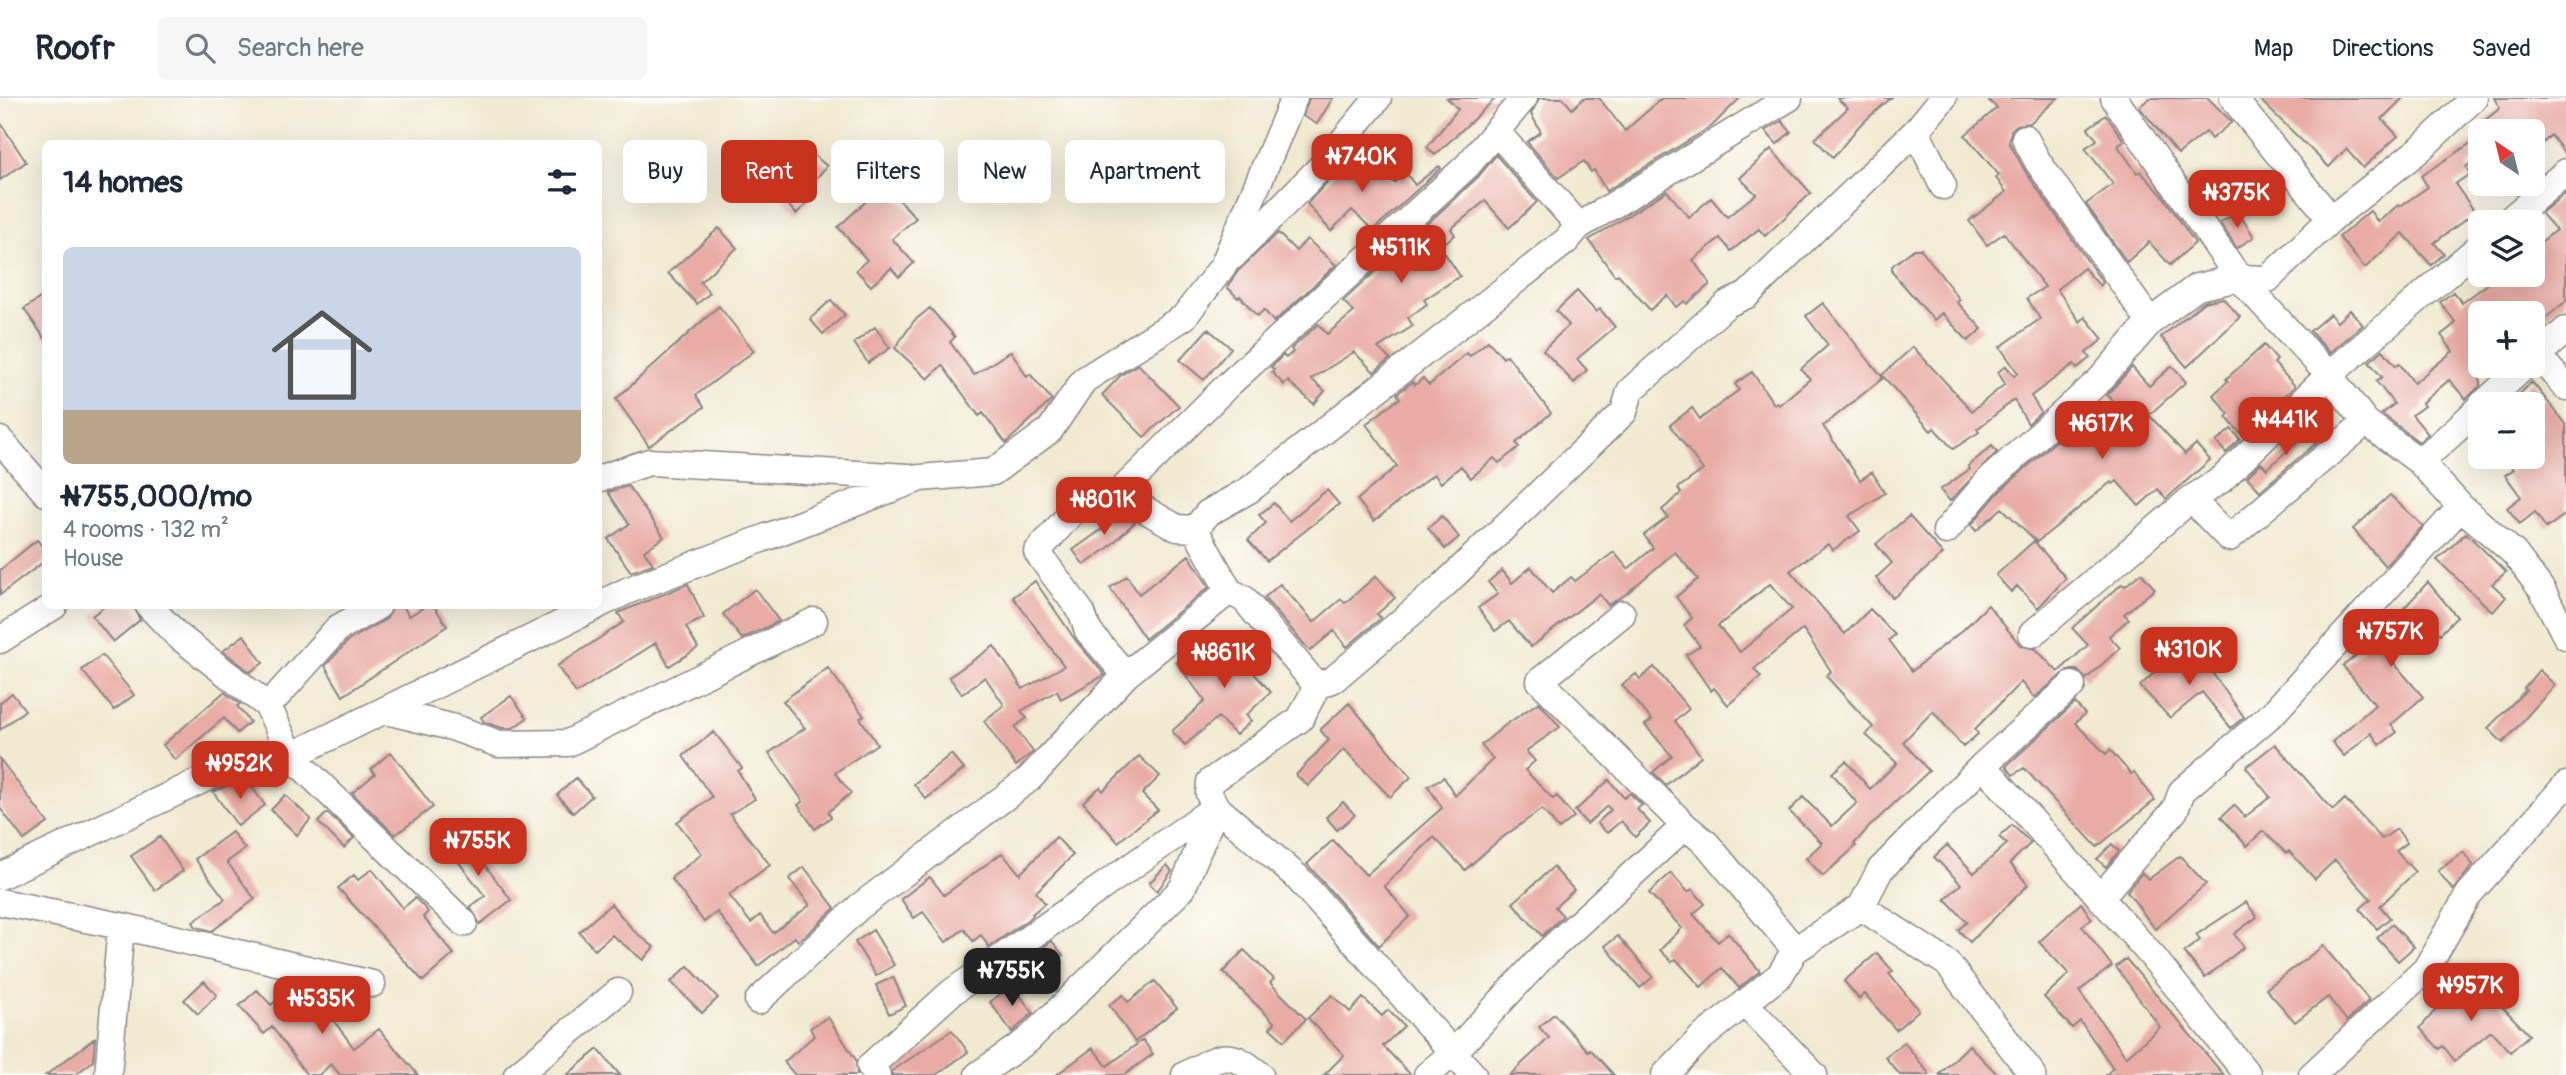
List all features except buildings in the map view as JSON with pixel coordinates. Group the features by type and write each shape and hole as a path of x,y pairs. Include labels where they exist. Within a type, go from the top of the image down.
{"street":[{"path":"1223,266 1294,98"},
{"path":"602,478 649,462 920,478 993,472 1050,430 1084,380 1184,317 1223,266 1323,165 1378,98"},
{"path":"1126,675 1088,631 1083,613 1037,552 1074,510 1118,494 1229,384 1467,166 1524,98"},
{"path":"1195,529 1208,513 1248,490 1566,241 1579,226 1763,104 1789,98"},
{"path":"1473,1075 1296,877 1216,807 1209,794 1210,782 1300,719 1317,686 1334,679 1443,586 1623,412 1630,391 1727,304 1747,295 1916,131 1943,98"},
{"path":"2114,98 2239,278 2329,376 2366,422 2420,462 2461,507 2514,553 2542,590 2566,636"},
{"path":"2233,98 2331,219"},
{"path":"1946,531 1989,480 2100,380 2150,322 2197,287 2239,278 2268,279 2331,219 2419,150 2474,98"},
{"path":"1496,131 1579,226"},
{"path":"1916,131 1942,186"},
{"path":"2025,138 2038,162 2150,322"},
{"path":"2521,210 2566,172"},
{"path":"2032,634 2191,499 2221,480 2329,376 2468,256"},
{"path":"2545,349 2566,330"},
{"path":"2545,370 2566,387"},
{"path":"2497,392 2512,378"},
{"path":"2420,462 2468,419"},
{"path":"2191,499 2229,538 2366,422"},
{"path":"0,440 42,489"},
{"path":"602,603 629,590 920,478"},
{"path":"1118,494 1177,528 1195,529"},
{"path":"2100,898 2175,810 2182,791 2273,713 2461,507"},
{"path":"1195,529 1229,591 1244,599 1317,686"},
{"path":"758,1001 859,907 1029,779 1126,675 1229,591"},
{"path":"0,640 49,609"},
{"path":"152,609 177,635 268,706 291,756 464,922"},
{"path":"268,706 338,628 373,609"},
{"path":"0,876 239,763 291,756 590,609"},
{"path":"1622,614 1540,681 1685,826 1707,844 1795,950"},
{"path":"386,711 456,728 499,744 568,743 814,621"},
{"path":"1665,1075 1700,1039 1780,975 1795,950 1860,907 1880,870 1983,765 2072,685"},
{"path":"1983,765 2100,898 2248,1075"},
{"path":"2312,1075 2426,969 2469,894 2566,785"},
{"path":"877,1075 870,1066 952,992 1216,807"},
{"path":"978,1075 1028,1040 1182,889 1216,807"},
{"path":"1427,1075 1453,1053 1542,957 1685,826"},
{"path":"0,902 121,926 372,984"},
{"path":"1860,907 1947,963 2033,1075"},
{"path":"108,1075 121,926"},
{"path":"517,1075 618,992"},
{"path":"1744,1003 1814,1075"},
{"path":"1185,1075 1223,1055 1239,1058 1260,1075"}]}
